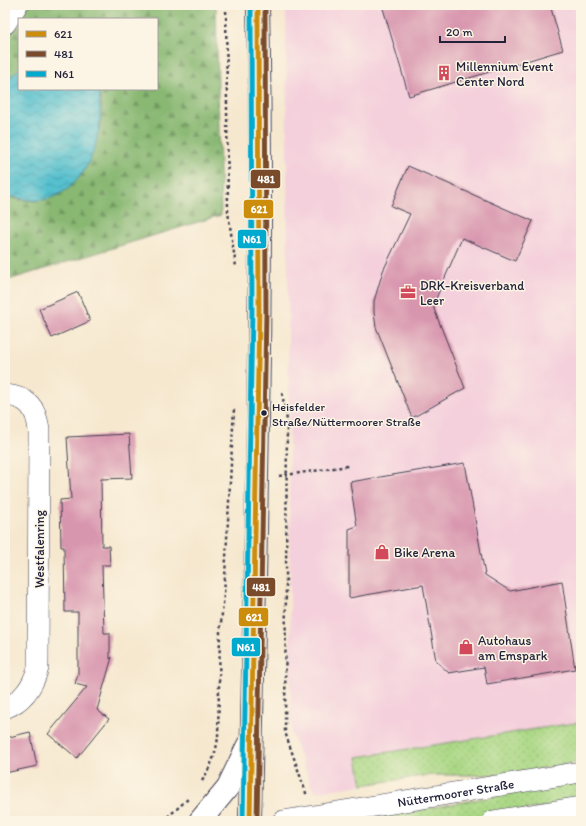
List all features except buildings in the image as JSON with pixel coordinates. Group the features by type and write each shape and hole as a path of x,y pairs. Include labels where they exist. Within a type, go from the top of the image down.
{"main road":[{"path":"250,821 257,477 260,86 258,5"},
{"path":"200,821 228,787 251,739"}],"street":[{"path":"5,24 17,5"},
{"name":"Westfalenring","path":"5,395 21,398 27,402 37,417 39,430 38,668 35,679 26,694 5,708"},
{"name":"Nüttermoorer Straße","path":"283,821 581,772"},
{"path":"493,821 581,807"}],"path":[{"path":"226,5 228,212 236,272"},
{"path":"282,392 287,420 285,732 307,793 305,817"},
{"path":"200,784 211,767 216,752 218,737 220,632 232,473 234,402"},
{"path":"257,477 287,476 348,466"},
{"path":"163,821 191,796"}],"shaded area":[{"path":"286,5 581,5 581,722 357,757 362,785 314,792 291,733"}],"green space":[{"path":"27,5 216,5 221,215 5,281 5,196 37,201 86,167 98,135 101,119 101,102 98,90 158,90 158,18 22,18"},
{"path":"18,26 18,70 5,81 5,38"},
{"path":"581,722 581,762 503,775 429,775 362,785 357,757"},
{"path":"581,781 581,801 456,821 375,821 374,818"}],"water":[{"path":"18,70 18,90 98,90 100,119 94,151 87,166 78,179 67,190 53,197 41,200 29,200 5,196 5,81"}],"transit line":[{"name":"N61","path":"243,821 252,311 251,5"},
{"name":"621","path":"250,821 259,311 258,5"},
{"name":"481","path":"257,821 266,311 265,5"}],"place":[{"name":"Millennium Event Center Nord","path":"444,73"},
{"name":"DRK-Kreisverband Leer","path":"408,292"},
{"name":"Heisfelder Straße/Nüttermoorer Straße","path":"264,413"},
{"name":"Bike Arena","path":"382,552"},
{"name":"Autohaus am Emspark","path":"466,647"}]}
